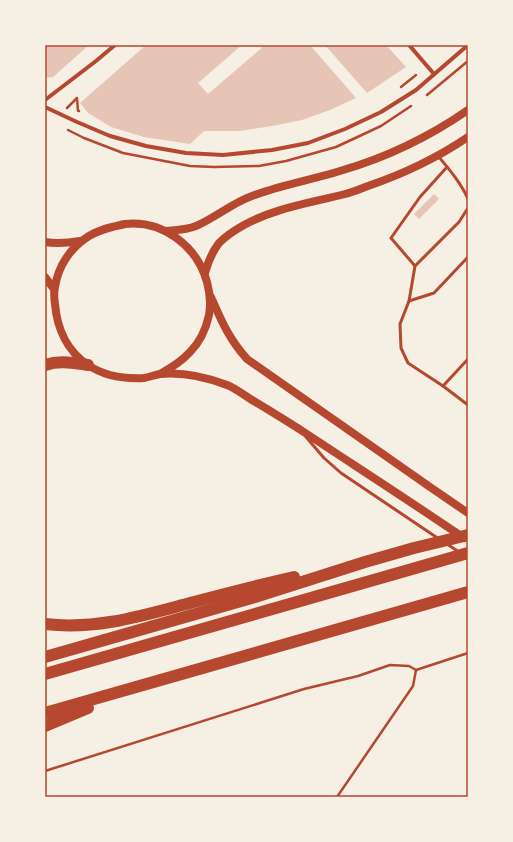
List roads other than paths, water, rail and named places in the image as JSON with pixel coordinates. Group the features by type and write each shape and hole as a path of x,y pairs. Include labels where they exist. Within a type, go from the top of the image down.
{"highway":[{"path":"45,365 53,362 88,365"},
{"path":"45,656 255,597 365,562 468,535"},
{"path":"45,674 468,552"},
{"path":"45,624 60,626 89,625 110,622 135,617 251,586 365,562"},
{"path":"45,713 468,592"},
{"path":"45,726 141,685"}],"main road":[{"path":"165,231 181,230 196,226 251,196 274,188 341,171 384,156 434,131 468,110"},
{"path":"205,273 208,262 220,242 250,222 279,210 347,194 394,176 438,156 468,137"},
{"path":"468,513 247,359 232,341 221,319 210,295 205,273 198,260 189,248 178,238 165,231 146,225 125,224 105,229 91,235 80,242 70,252 57,275 54,288 56,316 60,331 67,344 88,365 106,374 126,378 146,377 160,374 184,374 209,379 228,385 298,428 468,541"},
{"path":"45,242 53,244 66,244 80,242"},
{"path":"45,277 54,288"},
{"path":"160,374 180,363 192,351 201,337 210,310 210,295"}],"street":[{"path":"45,100 115,45"},
{"path":"409,45 434,74"},
{"path":"45,106 61,115 110,136 152,147 186,153 222,155 272,150 308,143 345,130 381,112 416,90 468,45"}],"lane":[{"path":"438,156 464,191 468,199"},
{"path":"415,266 392,238 420,197 447,167"},
{"path":"468,208 459,222 415,266 409,301 400,324 401,348 408,363 443,386 468,405"},
{"path":"409,301 434,293 468,257"},
{"path":"443,386 468,359"},
{"path":"298,428 324,458 341,473 468,558"}]}
